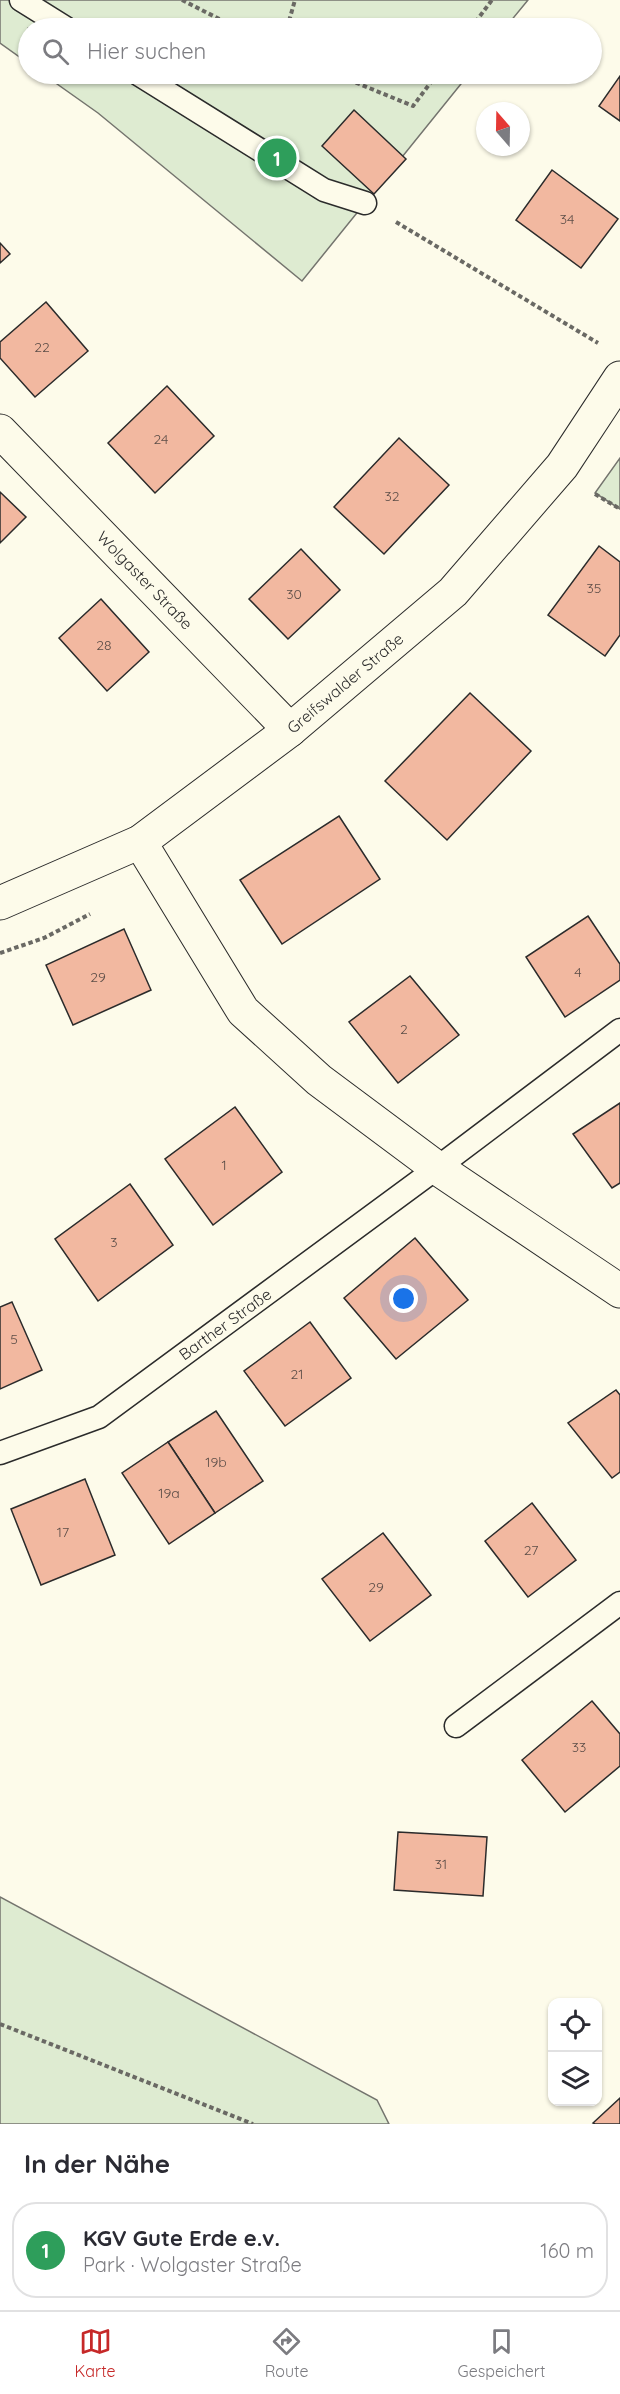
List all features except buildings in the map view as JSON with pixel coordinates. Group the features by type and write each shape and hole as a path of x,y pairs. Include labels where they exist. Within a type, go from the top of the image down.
{"street":[{"name":"Greifswalder Straße","path":"0,903 140,842 290,729 453,592 562,466 620,378"},
{"name":"Wolgaster Straße","path":"0,431 290,729"},
{"path":"140,842 243,1011 319,1080 437,1168 620,1291"}],"lane":[{"path":"21,0 50,18"},
{"path":"154,84 324,190 365,203"},
{"name":"Barther Straße","path":"0,1453 99,1417 620,1030"},
{"path":"456,1726 620,1603"}],"path":[{"path":"182,0 217,18"},
{"path":"290,18 296,0"},
{"path":"478,18 492,0"},
{"path":"360,84 413,105 429,84"},
{"path":"365,203 600,345"},
{"path":"0,2024 253,2124"}],"green space":[{"path":"0,0 528,0 513,18 18,18 18,56 0,43"},
{"path":"57,84 461,84 302,281 98,113"},
{"path":"620,458 620,509 595,493"},
{"path":"0,1897 377,2100 389,2124 0,2124"}],"place":[{"name":"KGV Gute Erde e.v.","path":"277,158"}]}
